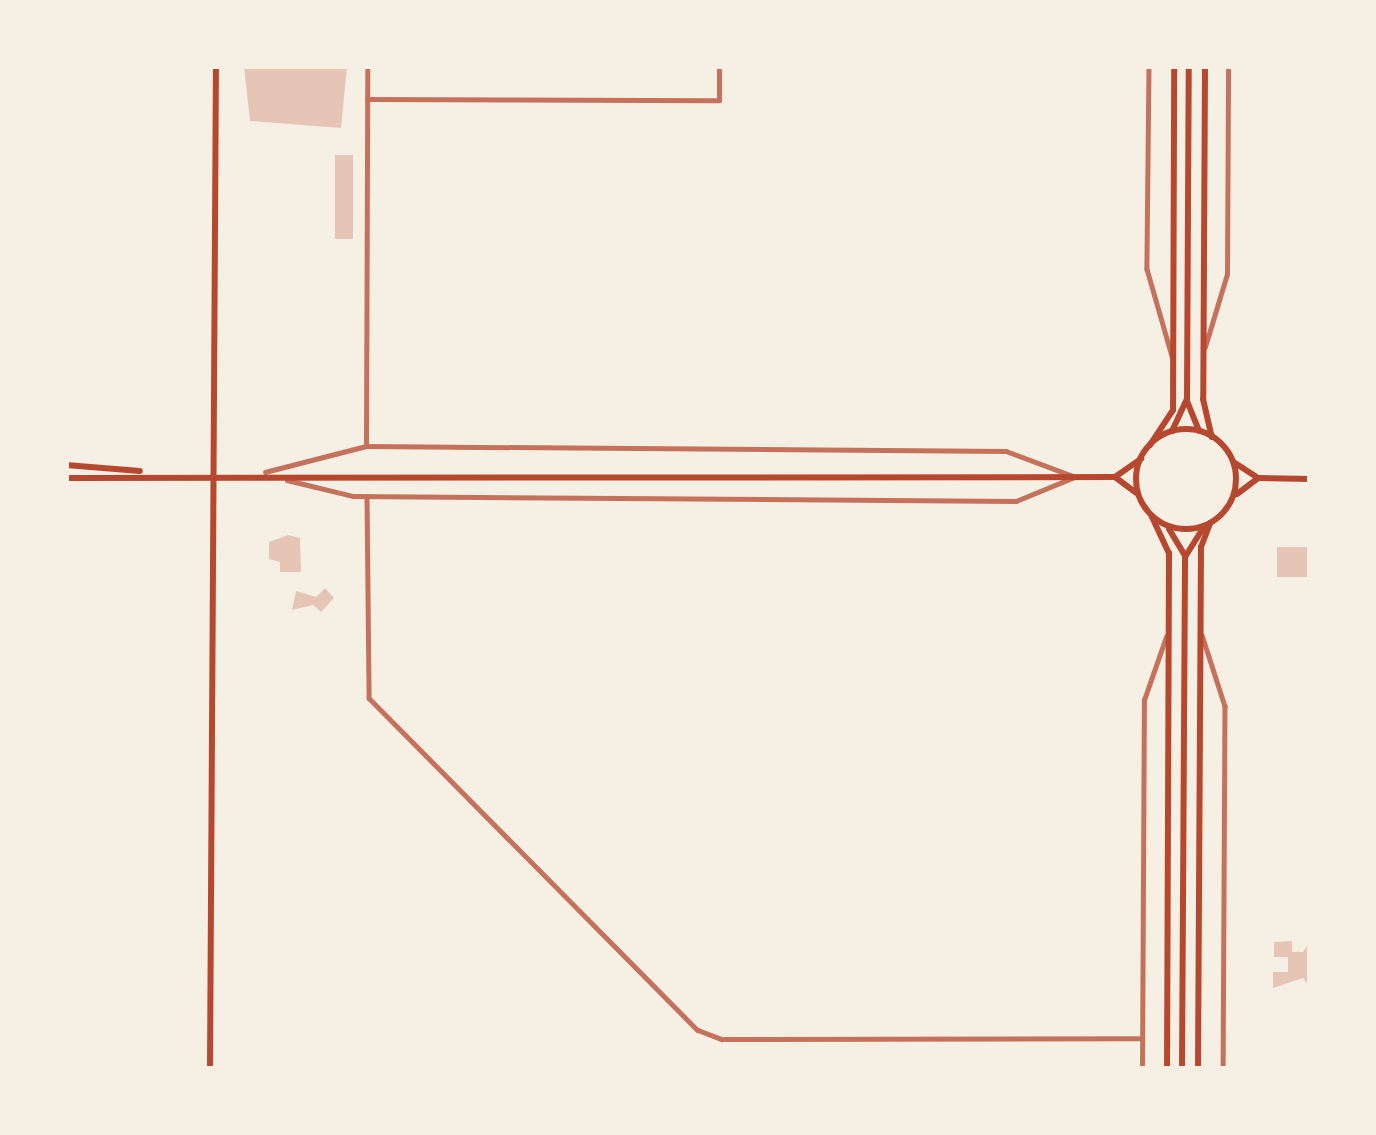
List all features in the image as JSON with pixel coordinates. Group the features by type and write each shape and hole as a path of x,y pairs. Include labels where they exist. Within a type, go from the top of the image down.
{"main road":[{"path":"210,1069 215,66"},
{"path":"66,478 143,472 1115,477 1141,459 1170,420 1174,66"},
{"path":"1190,66 1187,399 1199,431"},
{"path":"1205,66 1203,352 1212,437"},
{"path":"1150,445 1172,431 1187,399"},
{"path":"1172,431 1199,431 1212,437 1258,478 1310,478"},
{"path":"1230,456 1230,503"},
{"path":"1141,459 1142,502"},
{"path":"66,465 143,472"},
{"path":"1115,477 1142,502 1169,553 1167,1069"},
{"path":"1185,557 1207,525 1258,478"},
{"path":"1152,517 1164,524 1185,557 1182,1069"},
{"path":"1164,524 1207,525"},
{"path":"1198,1069 1201,547 1207,525"}],"street":[{"path":"366,446 368,66"},
{"path":"367,99 719,100 719,66"},
{"path":"1149,66 1148,269 1173,361"},
{"path":"1203,352 1227,274 1228,66"},
{"path":"265,472 334,448 366,446 1006,451 1075,477"},
{"path":"265,472 316,491 368,496 1016,501 1075,477"},
{"path":"368,496 368,698 698,1030 722,1039 1142,1038"},
{"path":"1142,1069 1144,700 1168,632"},
{"path":"1201,634 1225,706 1223,1069"}],"building":[{"path":"244,66 347,66 341,128 250,121"},
{"path":"335,155 353,155 353,239 335,239"},
{"path":"288,535 300,538 301,572 280,572 280,562 269,559 269,542"},
{"path":"1277,547 1310,547 1310,577 1277,577"},
{"path":"325,588 334,598 321,612 313,605 292,610 296,591 316,597"},
{"path":"1292,941 1292,952 1303,952 1310,941 1310,988 1303,978 1273,988 1273,972 1288,972 1288,957 1274,957 1274,942"}]}
